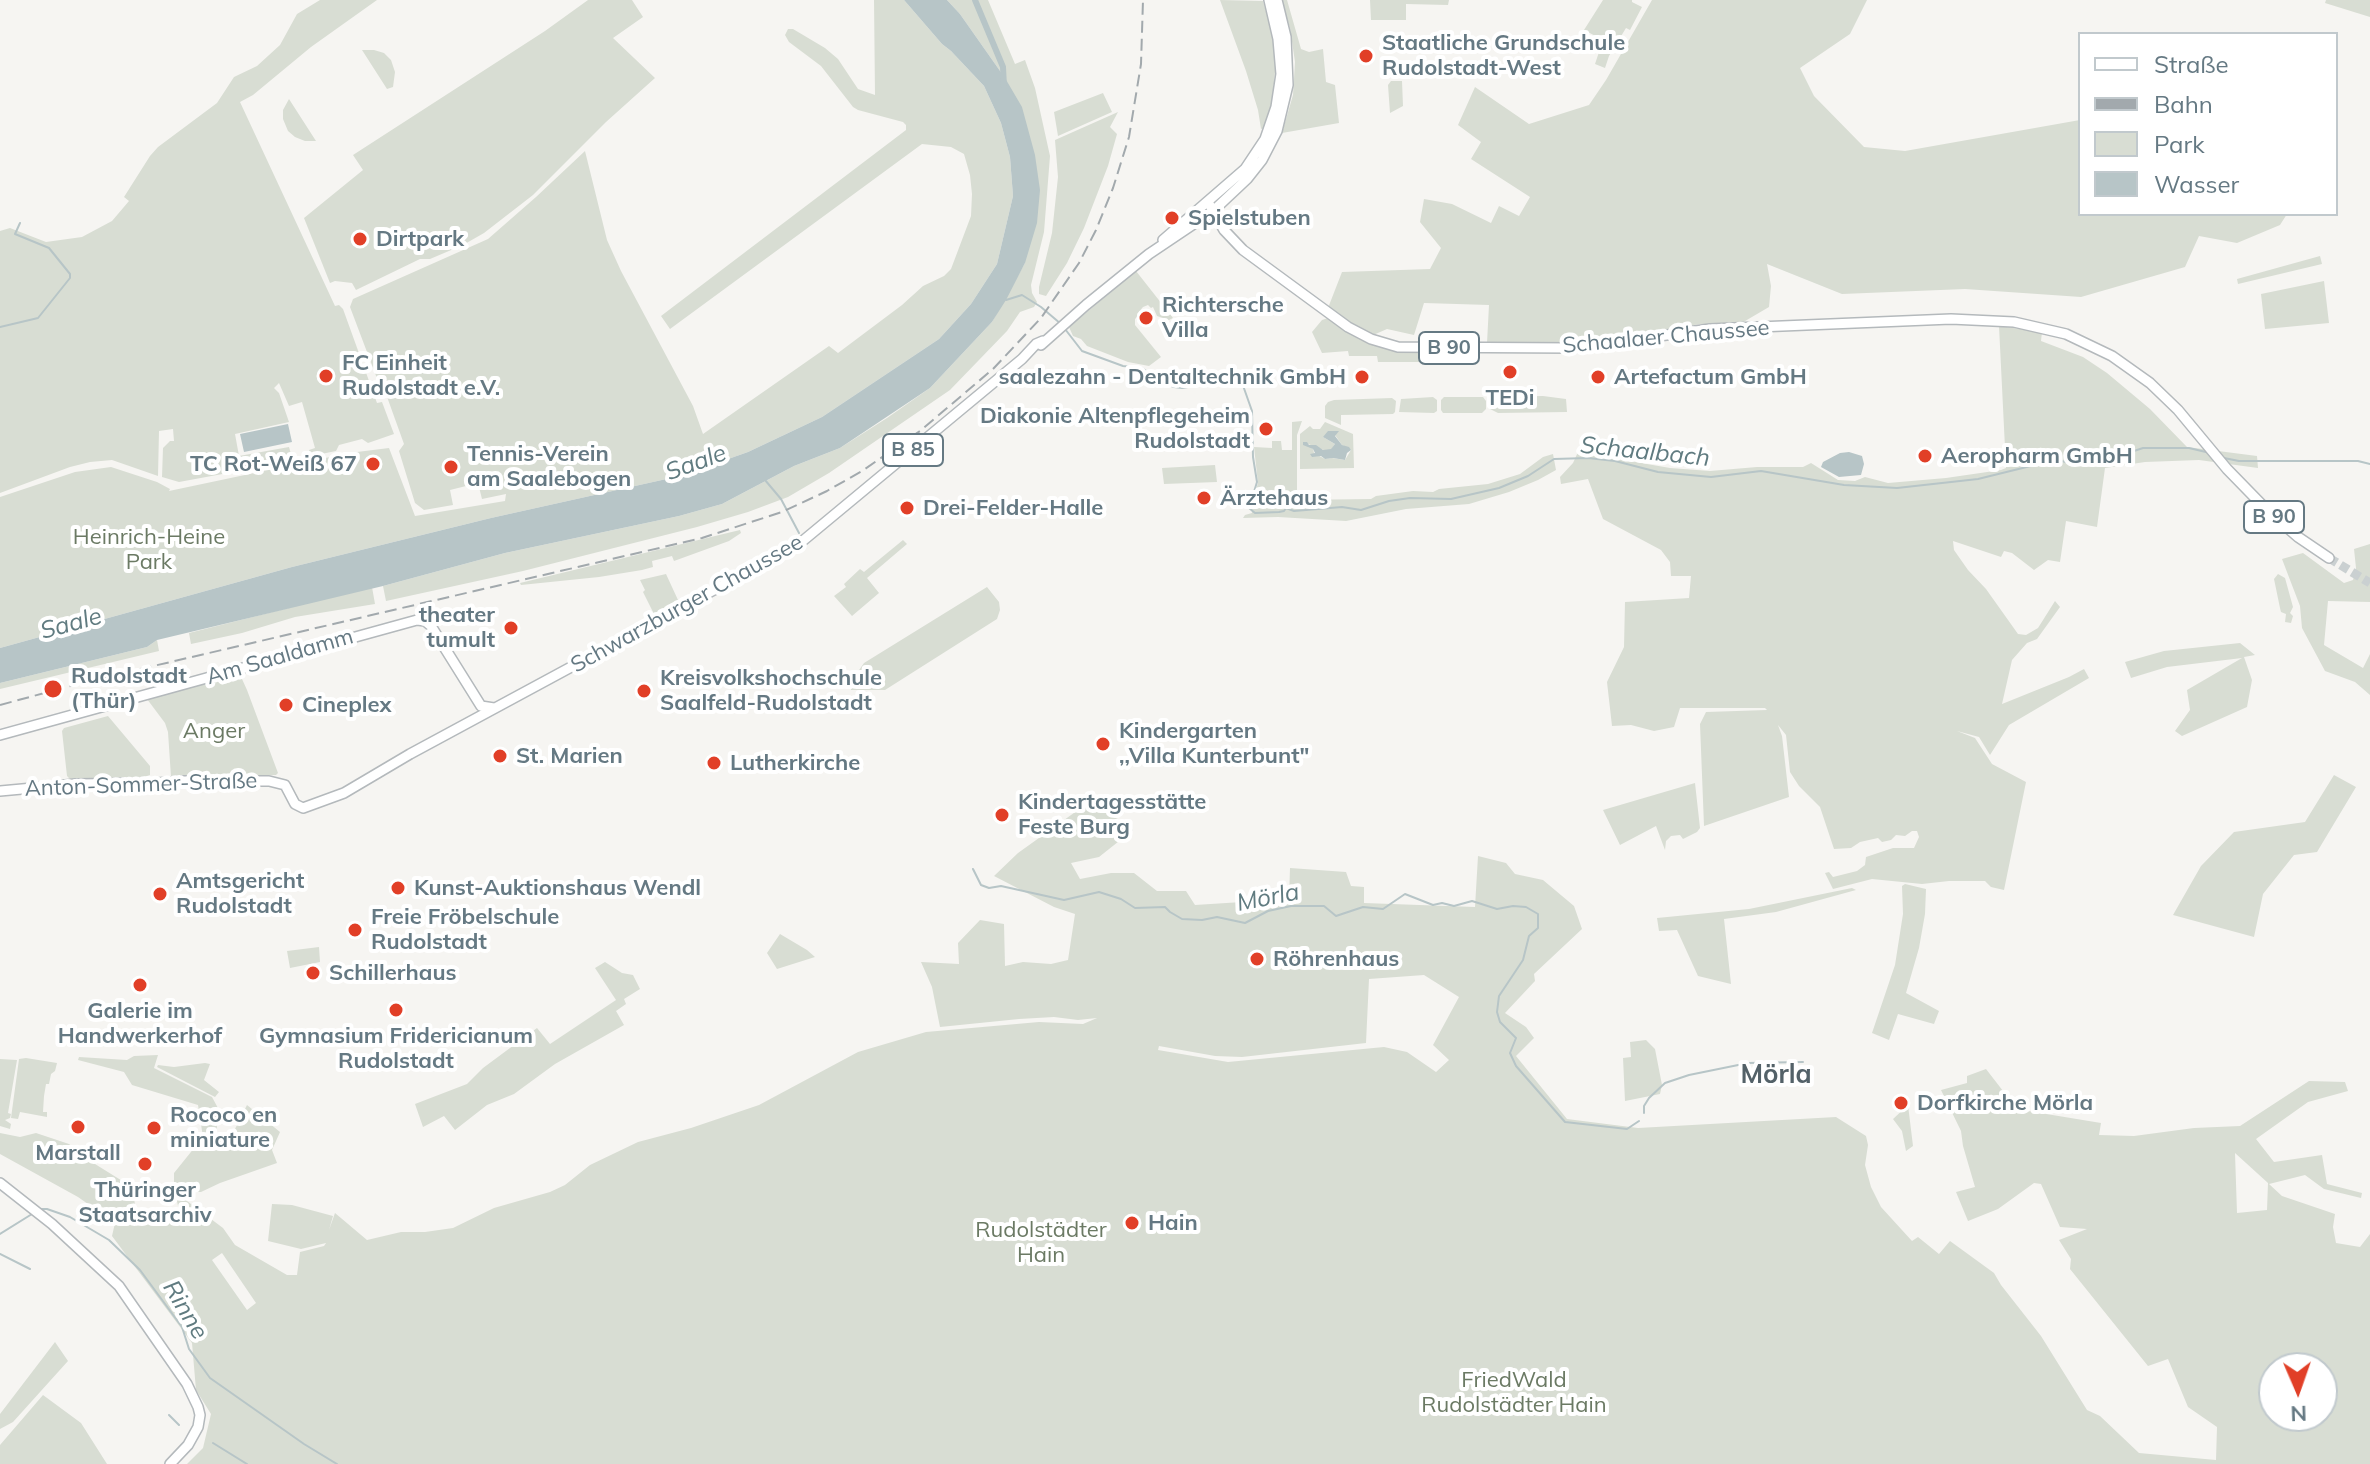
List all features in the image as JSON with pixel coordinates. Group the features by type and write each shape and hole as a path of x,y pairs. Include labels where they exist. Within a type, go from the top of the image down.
{"main road":[{"name":"B 85","path":"1210,206 1254,158 1274,117 1281,62 1269,0"},
{"name":"B 85","path":"1210,206 1256,169 1277,131 1286,100 1289,63 1277,0"},
{"name":"Schwarzburger Chaussee","path":"282,783 296,805 303,808 344,793 399,760 799,544 1039,348 1062,324 1210,206"},
{"name":"Schaalaer Chaussee","path":"1210,206 1235,243 1286,283 1348,327 1371,339 1398,347 1572,348 1724,328 1971,319 2033,325 2080,339 2112,356 2150,383 2275,517 2329,558"},
{"name":"Am Saaldamm","path":"0,735 411,620 422,620 431,626 479,703"},
{"path":"479,703 487,709 503,705"},
{"path":"472,722 481,713 479,703"},
{"name":"Anton-Sommer-Straße","path":"0,791 57,785 185,781 282,783"},
{"path":"0,1183 38,1211 121,1289 196,1400 200,1420 195,1435 170,1464"}],"green space":[{"path":"320,0 377,0 240,102 335,306 343,309 377,403 382,402 394,434 368,443 362,439 339,445 336,451 311,456 309,450 315,448 302,402 289,406 279,383 274,388 279,393 289,422 235,434 239,456 289,447 293,461 179,482 162,477 163,448 174,441 173,429 159,431 158,476 112,460 90,462 0,493 0,231 10,228 46,242 82,237 112,221 129,201 124,197 158,147 217,103 234,77 257,66 280,45 297,14"},
{"path":"588,0 632,0 643,17 613,38 655,78 533,195 484,233 463,245 430,259 420,259 356,290 352,283 330,283 304,218 363,170 353,155"},
{"name":"Heinrich-Heine Park","path":"874,0 904,0 984,86 1001,123 1010,157 1013,196 997,264 971,304 939,339 822,417 748,452 680,476 292,567 0,648 0,497 75,472 111,467 157,482 169,491 349,453 389,448 415,516 505,501 506,494 482,499 478,483 450,490 453,505 424,510 415,503 399,451 404,444 350,307 353,299 488,239 585,151 607,240 693,406 703,434 829,346 838,353 923,286 944,276 951,269 971,216 970,175 964,154 951,147 922,144 670,329 661,316 906,130 903,122 853,107 821,66 789,42 785,35 788,29 793,29 825,48 838,59 858,89 875,95"},
{"path":"947,0 988,0 1015,64 1025,60 1035,88 1050,156 1044,232 1031,285 1037,302 1034,307 1020,312 1007,331 950,390 829,473 788,497 697,527 523,571 386,601 383,586 505,553 722,504 794,466 840,448 887,418 930,388 992,322 1025,263 1005,78"},
{"path":"1220,0 1263,1 1276,61 1272,105 1261,129 1246,71"},
{"path":"1281,0 1287,0 1301,49 1309,52 1323,49 1326,82 1335,85 1339,123 1282,133 1293,95 1295,62 1290,28"},
{"path":"1370,0 1449,0 1448,5 1406,4 1406,20 1371,20"},
{"path":"1603,0 1632,0 1642,7 1630,30 1626,28 1609,56 1605,68 1595,64 1603,40 1584,30"},
{"path":"1652,0 1867,0 1850,34 1800,68 1814,96 1864,147 1905,151 2078,120 2078,216 2286,216 2280,225 2237,243 2199,236 2185,267 2081,297 1965,289 1842,294 1767,264 1771,286 1769,307 1740,324 1703,327 1701,324 1575,342 1487,343 1489,305 1424,303 1414,335 1387,329 1371,336 1328,308 1342,272 1430,269 1441,248 1420,222 1424,199 1452,204 1491,223 1499,206 1519,216 1530,197 1471,159 1481,142 1458,125 1475,87 1529,124 1589,105"},
{"path":"2326,0 2370,0 2370,17 2325,3"},
{"path":"362,50 384,53 391,60 395,72 393,87 387,89"},
{"path":"1391,81 1402,81 1403,106 1390,113 1388,85"},
{"path":"1103,93 1112,112 1058,136 1054,112"},
{"path":"289,99 316,141 305,141 288,131 283,110"},
{"path":"1118,112 1110,127 1117,134 1108,166 1084,228 1046,296 1039,294 1052,233 1058,177 1055,140"},
{"path":"2320,256 2322,264 2238,284 2237,279"},
{"path":"1136,271 1173,318 1169,320 1157,316 1153,307 1148,305 1137,314 1135,325 1161,357 1149,366 1128,362 1087,346 1073,336 1069,327"},
{"path":"2324,281 2329,323 2265,329 2261,294"},
{"path":"1328,318 1342,327 1419,351 1419,362 1378,362 1377,356 1349,356 1348,351 1322,353 1312,332 1322,320"},
{"path":"1999,326 2042,332 2041,341 2083,357 2150,409 2187,447 2257,456 2258,468 2199,460 2145,462 2105,468 2097,527 2066,521 2060,562 2048,560 2034,570 2012,553 2004,551 2001,557 1953,541 1954,550 2018,634 2026,635 2038,628 2055,601 2060,607 2037,639 2027,643 2012,660 2002,704 2084,669 2089,678 2009,725 1990,755 1979,737 1957,731 1975,738 1992,764 2026,782 2004,890 1991,887 1985,881 1922,884 1872,879 1833,889 1825,873 1829,872 1833,877 1857,871 1865,865 1866,857 1893,848 1914,848 1919,837 1917,831 1905,836 1896,835 1882,842 1878,838 1860,842 1851,848 1834,849 1820,807 1790,772 1786,735 1778,725 1789,797 1704,826 1700,724 1706,712 1767,710 1680,708 1674,727 1654,731 1631,725 1612,726 1607,682 1624,647 1625,602 1689,598 1691,576 1671,576 1670,562 1661,550 1603,519 1588,479 1561,484 1560,477 1578,452 1670,468 1710,471 1803,467 1811,463 1838,480 1855,481 1865,477 1888,483 2001,470 2006,468"},
{"path":"1433,397 1437,400 1437,411 1434,413 1399,412 1401,399"},
{"path":"1444,397 1483,397 1486,409 1482,413 1443,413 1441,400"},
{"path":"1493,397 1566,399 1567,412 1498,413 1490,409"},
{"path":"1392,398 1396,401 1393,414 1341,415 1341,425 1325,418 1325,406 1334,400"},
{"path":"1302,421 1297,435 1297,493 1292,496 1294,500 1371,499 1413,491 1433,492 1488,484 1520,474 1543,457 1553,454 1556,470 1509,492 1469,504 1406,509 1346,521 1243,518 1252,513 1251,505 1258,483 1254,447 1272,448 1272,441 1281,441 1282,450 1292,450 1292,422"},
{"path":"1325,422 1353,434 1354,468 1300,469 1300,434 1310,426 1320,429","holes":["1335,435 1342,445 1351,450 1345,460 1325,459 1303,442 1331,450 1335,444 1323,437"]},
{"path":"1215,465 1217,482 1164,484 1162,468"},
{"path":"740,530 741,533 729,541 674,561 672,556 652,561 653,567 642,570 599,577 520,583"},
{"path":"903,540 907,544 867,578 879,593 852,616 834,596 846,587 844,584 860,569 864,572"},
{"path":"2370,544 2370,602 2328,601 2324,645 2363,668 2370,654 2370,695 2355,682 2325,671 2302,628 2300,606 2282,559 2303,553 2344,583 2353,580 2356,568 2354,549"},
{"path":"666,574 677,604 655,616 640,580"},
{"path":"2278,574 2285,578 2293,607 2291,623 2285,622 2286,614 2281,612 2274,579"},
{"path":"372,587 375,604 295,617 191,644 189,633"},
{"path":"987,587 999,602 997,619 885,690 851,690 850,683 864,663"},
{"path":"157,640 159,651 0,689 0,683 147,647"},
{"path":"2240,643 2255,655 2244,657 2252,680 2247,707 2182,736 2175,731 2190,710 2187,690 2242,658 2167,667 2131,678 2125,662 2164,651"},
{"name":"Anger","path":"236,674 247,690 278,773 171,777 168,732 147,699"},
{"path":"108,716 150,766 150,775 70,779 67,776 62,731"},
{"path":"2334,775 2356,787 2317,852 2294,855 2263,894 2254,937 2173,915 2201,866 2234,832 2305,822"},
{"path":"1695,783 1700,828 1697,832 1683,839 1680,835 1671,836 1666,841 1665,850 1656,826 1620,845 1603,810"},
{"name":"Rudolstädter Hain","path":"1092,800 1133,830 1099,857 1071,863 1080,879 1111,873 1134,873 1157,891 1186,891 1195,905 1289,899 1290,868 1346,872 1351,886 1364,887 1364,903 1475,907 1478,856 1506,863 1515,874 1543,880 1574,906 1582,929 1534,974 1535,981 1505,1013 1526,1027 1534,1038 1516,1056 1567,1119 1638,1128 1836,1117 1866,1136 1865,1165 1881,1207 1912,1241 1918,1237 1939,1254 1950,1241 1994,1273 2041,1336 2087,1410 2100,1416 2139,1453 2216,1460 2217,1427 2188,1407 2168,1359 2148,1366 2070,1269 2071,1259 2059,1240 2087,1229 2060,1227 2041,1184 2034,1183 1998,1209 1968,1221 1956,1192 1975,1187 1961,1131 1941,1090 1967,1083 1967,1076 1986,1069 2010,1100 2022,1110 2101,1123 2099,1135 2134,1136 2240,1126 2309,1081 2345,1082 2348,1091 2308,1102 2256,1139 2274,1162 2322,1155 2327,1184 2362,1193 2361,1198 2324,1189 2305,1175 2269,1184 2282,1196 2335,1214 2333,1227 2336,1243 2360,1247 2370,1234 2370,1464 187,1464 203,1448 211,1414 196,1390 192,1343 112,1236 115,1223 78,1197 0,1154 0,1133 20,1137 36,1133 69,1144 132,1187 136,1210 176,1224 180,1215 175,1192 223,1228 235,1245 287,1275 297,1275 300,1252 326,1243 301,1249 268,1241 272,1204 292,1205 333,1216 329,1230 335,1213 367,1240 401,1232 453,1228 494,1208 550,1192 565,1185 590,1165 638,1142 759,1105 858,1052 926,1032 1039,1022 1083,1024 1097,1018 1019,1019 940,1027 932,987 921,962 959,964 958,943 980,920 1004,924 1005,966 1068,960 1075,914 1054,907 994,876 1018,853","holes":["1424,975 1459,997 1433,1045 1449,1060 1436,1072 1407,1052 1384,1047 1228,1062 1158,1050 1159,1046 1215,1056 1242,1057 1366,1043 1369,979","2235,1153 2268,1183 2267,1210 2237,1213","222,1253 256,1303 247,1310 212,1260"]},
{"path":"1902,886 1926,889 1919,948 1906,993 1939,1011 1934,1024 1898,1014 1889,1040 1872,1033 1895,965 1903,914"},
{"path":"1852,888 1856,890 1776,912 1724,919 1731,984 1698,976 1677,930 1659,931 1657,918 1749,909"},
{"path":"780,934 815,957 777,969 767,953"},
{"path":"319,947 320,962 290,968 287,951"},
{"path":"605,962 622,973 633,975 640,989 624,999 626,1004 616,1011 624,1025 555,1064 514,1094 487,1105 455,1130 444,1116 423,1127 415,1104 467,1084 483,1068 537,1028 550,1044 616,1000 595,968"},
{"path":"1646,1040 1655,1049 1662,1085 1660,1094 1625,1101 1623,1058 1631,1057 1630,1042"},
{"path":"158,1055 154,1068 212,1097 219,1110 216,1134 231,1137 247,1105 280,1132 272,1150 277,1163 201,1192 174,1182 174,1173 203,1137 198,1105 132,1085 124,1072 78,1060 79,1057 127,1060 134,1056"},
{"path":"0,1059 17,1060 8,1113 11,1114 5,1120 11,1124 10,1129 0,1126"},
{"path":"19,1059 57,1063 49,1084 46,1084 43,1112 47,1112 47,1117 20,1112 18,1119 11,1118"},
{"path":"210,1064 204,1080 219,1092 215,1097 157,1067 158,1065 174,1067"},
{"path":"1908,1105 1913,1146 1906,1151 1902,1131 1893,1119"},
{"path":"55,1342 68,1361 13,1422 0,1429 0,1414"},
{"path":"43,1395 81,1423 107,1464 0,1464 0,1445"}],"water":[{"path":"904,0 947,0 960,14 1022,107 1035,155 1040,190 1037,223 1025,263 1006,300 992,322 930,388 840,448 794,466 722,504 505,553 383,586 157,640 147,647 0,683 0,648 292,567 680,476 748,452 822,417 939,339 971,304 997,264 1013,196 1010,157 1001,123 984,86"},
{"path":"288,424 292,442 244,452 240,434"},
{"path":"1328,431 1339,431 1335,436 1351,450 1345,460 1312,457 1310,454 1315,453 1313,449 1303,445 1307,442 1323,450 1331,449 1335,444 1323,437"},
{"path":"1849,452 1862,456 1864,464 1861,475 1839,477 1821,467 1823,462"}],"waterway":[{"path":"975,0 1003,67 1004,87"},
{"path":"0,327 38,318 70,278 49,248 15,234 20,223"},
{"name":"Schaalbach","path":"1006,300 1022,295 1061,324"},
{"name":"Schaalbach","path":"1065,329 1082,351 1123,366 1142,368 1174,387 1206,384 1232,375 1240,377 1252,411 1257,482 1249,508 1255,513 1279,512 1286,508 1294,511 1342,507 1361,510 1410,498 1451,499 1499,488 1528,476 1554,459 1615,461 1658,472 1711,477 1761,471 1844,485 1897,488 1978,479 2055,460 2078,464 2120,449 2131,452 2143,448 2189,448 2210,453"},
{"name":"Schaalbach","path":"2224,458 2239,461 2358,461 2370,464"},
{"path":"765,480 781,499 799,533"},
{"name":"Mörla","path":"973,869 981,885 989,888 1001,886 1064,900 1099,892 1121,899 1135,908 1165,907 1182,919 1217,917 1245,923 1268,911 1291,906 1324,906 1336,916 1363,907 1383,909 1405,894 1433,905 1442,903 1454,906 1472,901 1497,909 1526,907 1538,914 1538,928 1529,936 1523,960 1499,996 1497,1012 1500,1022 1516,1038 1510,1053 1516,1066 1565,1122 1627,1129 1639,1121"},
{"name":"Mörla","path":"1644,1113 1649,1098 1665,1083 1689,1075 1748,1063 1803,1062"},
{"name":"Rinne","path":"41,1209 70,1217 109,1240 140,1270 182,1327 189,1349 210,1378 337,1464"},
{"name":"Rinne","path":"0,1234 32,1214"},
{"name":"Rinne","path":"0,1254 30,1269"},
{"name":"Rinne","path":"169,1415 179,1425"},
{"name":"Rinne","path":"213,1443 247,1464"}],"tunnel":[{"path":"2329,558 2370,583"}],"railway":[{"path":"0,705 89,681 702,538 782,512 862,471 920,431 993,369 1041,318 1079,263 1113,188 1129,137 1141,64 1143,0"}],"place":[{"name":"Staatliche Grundschule Rudolstadt-West","path":"1366,56"},
{"name":"Spielstuben","path":"1172,218"},
{"name":"Dirtpark","path":"360,239"},
{"name":"Richtersche Villa","path":"1146,318"},
{"name":"TEDi","path":"1510,372"},
{"name":"FC Einheit Rudolstadt e.V.","path":"326,376"},
{"name":"saalezahn - Dentaltechnik GmbH","path":"1362,377"},
{"name":"Artefactum GmbH","path":"1598,377"},
{"name":"Diakonie Altenpflegeheim Rudolstadt","path":"1266,429"},
{"name":"Aeropharm GmbH","path":"1925,456"},
{"name":"TC Rot-Weiß 67","path":"373,464"},
{"name":"Tennis-Verein am Saalebogen","path":"451,467"},
{"name":"Ärztehaus","path":"1204,498"},
{"name":"Drei-Felder-Halle","path":"907,508"},
{"name":"theater tumult","path":"511,628"},
{"name":"Rudolstadt (Thür)","path":"53,689"},
{"name":"Kreisvolkshochschule Saalfeld-Rudolstadt","path":"644,691"},
{"name":"Cineplex","path":"286,705"},
{"name":"Kindergarten ,,Villa Kunterbunt\"","path":"1103,744"},
{"name":"St. Marien","path":"500,756"},
{"name":"Lutherkirche","path":"714,763"},
{"name":"Kindertagesstätte Feste Burg","path":"1002,815"},
{"name":"Kunst-Auktionshaus Wendl","path":"398,888"},
{"name":"Amtsgericht Rudolstadt","path":"160,894"},
{"name":"Freie Fröbelschule Rudolstadt","path":"355,930"},
{"name":"Röhrenhaus","path":"1257,959"},
{"name":"Schillerhaus","path":"313,973"},
{"name":"Galerie im Handwerkerhof","path":"140,985"},
{"name":"Gymnasium Fridericianum Rudolstadt","path":"396,1010"},
{"name":"Dorfkirche Mörla","path":"1901,1103"},
{"name":"Marstall","path":"78,1127"},
{"name":"Rococo en miniature","path":"154,1128"},
{"name":"Thüringer Staatsarchiv","path":"145,1164"},
{"name":"Hain","path":"1132,1223"}],"district":[{"name":"Mörla","path":"1776,1075"}],"water label":[{"name":"Saale","path":"696,463"},
{"name":"Saale","path":"71,624"}],"park label":[{"name":"FriedWald Rudolstädter Hain","path":"1514,1392"}]}
